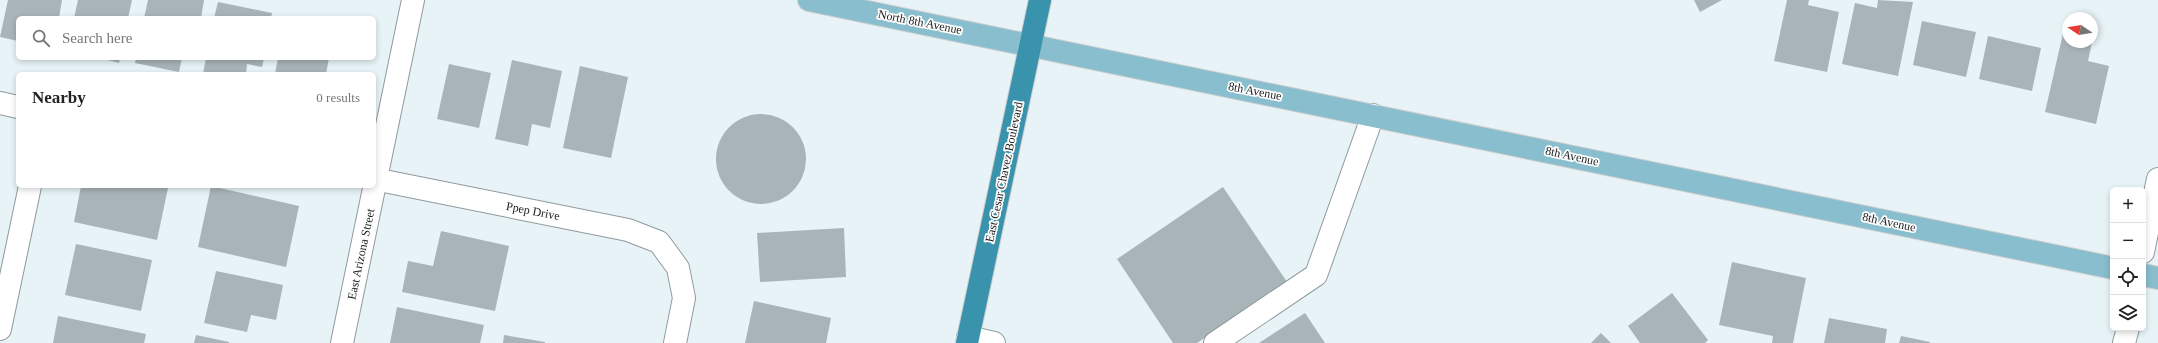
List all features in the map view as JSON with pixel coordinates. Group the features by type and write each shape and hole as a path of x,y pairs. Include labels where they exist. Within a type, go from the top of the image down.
{"highway":[{"name":"East Cesar Chavez Boulevard","path":"967,340 1040,0"}],"main road":[{"name":"North 8th Avenue","path":"810,0 1031,45"},
{"name":"8th Avenue","path":"1031,45 2110,267"},
{"path":"2146,276 2158,278"}],"street":[{"name":"East Arizona Street","path":"376,174 413,0"},
{"path":"0,103 16,107"},
{"path":"1215,343 1316,275 1373,115"},
{"name":"Ppep Drive","path":"376,179 628,230 659,242 678,268 684,298 675,343"},
{"path":"2146,237 2158,179"},
{"path":"0,329 30,188"},
{"name":"East Arizona Street","path":"342,343 373,188"},
{"path":"2124,343 2127,331"},
{"path":"967,340 994,343"}],"building":[{"path":"8,0 62,0 59,16 16,16 16,41 0,37"},
{"path":"78,0 132,0 128,16 74,16"},
{"path":"148,0 204,0 201,16 144,16"},
{"path":"1694,0 1722,0 1700,12"},
{"path":"1787,0 1809,0 1808,5 1839,12 1827,72 1774,61"},
{"path":"1878,0 1913,2 1898,76 1842,64 1855,3 1877,8"},
{"path":"218,2 272,13 271,16 214,16"},
{"path":"1922,21 1976,32 1966,77 1913,65"},
{"path":"1988,36 2041,48 2032,91 1979,79"},
{"path":"2062,38 2062,48 2091,48 2088,61 2109,66 2096,124 2045,112"},
{"path":"108,60 120,60 119,63"},
{"path":"136,60 182,60 179,72 135,63"},
{"path":"206,60 264,60 262,67 247,64 246,72 203,72"},
{"path":"278,60 329,60 326,72 275,72"},
{"path":"512,60 562,71 550,128 532,124 528,146 495,139"},
{"path":"449,64 491,73 479,128 437,119"},
{"path":"580,66 628,77 611,158 563,148"},
{"path":"761,114 778,117 793,127 803,142 806,159 803,176 793,191 778,201 761,204 744,201 729,191 719,176 716,159 719,142 729,127 744,117"},
{"path":"1223,187 1287,282 1197,343 1173,343 1117,259"},
{"path":"81,188 168,188 157,240 74,222"},
{"path":"211,188 220,188 299,206 286,267 198,247"},
{"path":"844,228 846,277 760,282 757,233"},
{"path":"441,231 509,246 495,311 402,292 408,261 433,266"},
{"path":"76,244 152,260 141,311 65,295"},
{"path":"1732,262 1806,278 1793,343 1772,343 1773,336 1719,325"},
{"path":"216,271 283,285 276,320 251,315 247,332 204,323"},
{"path":"1672,293 1708,340 1705,343 1640,343 1628,326"},
{"path":"754,301 831,318 826,343 745,343"},
{"path":"397,307 484,325 480,343 390,343"},
{"path":"1305,313 1325,343 1259,343"},
{"path":"58,316 146,334 144,343 53,343"},
{"path":"1829,318 1887,329 1885,343 1824,343"},
{"path":"1601,333 1611,343 1591,343"},
{"path":"196,335 229,342 229,343 194,343"},
{"path":"504,335 545,342 545,343 503,343"},
{"path":"1901,336 1930,342 1930,343 1899,343"}]}
